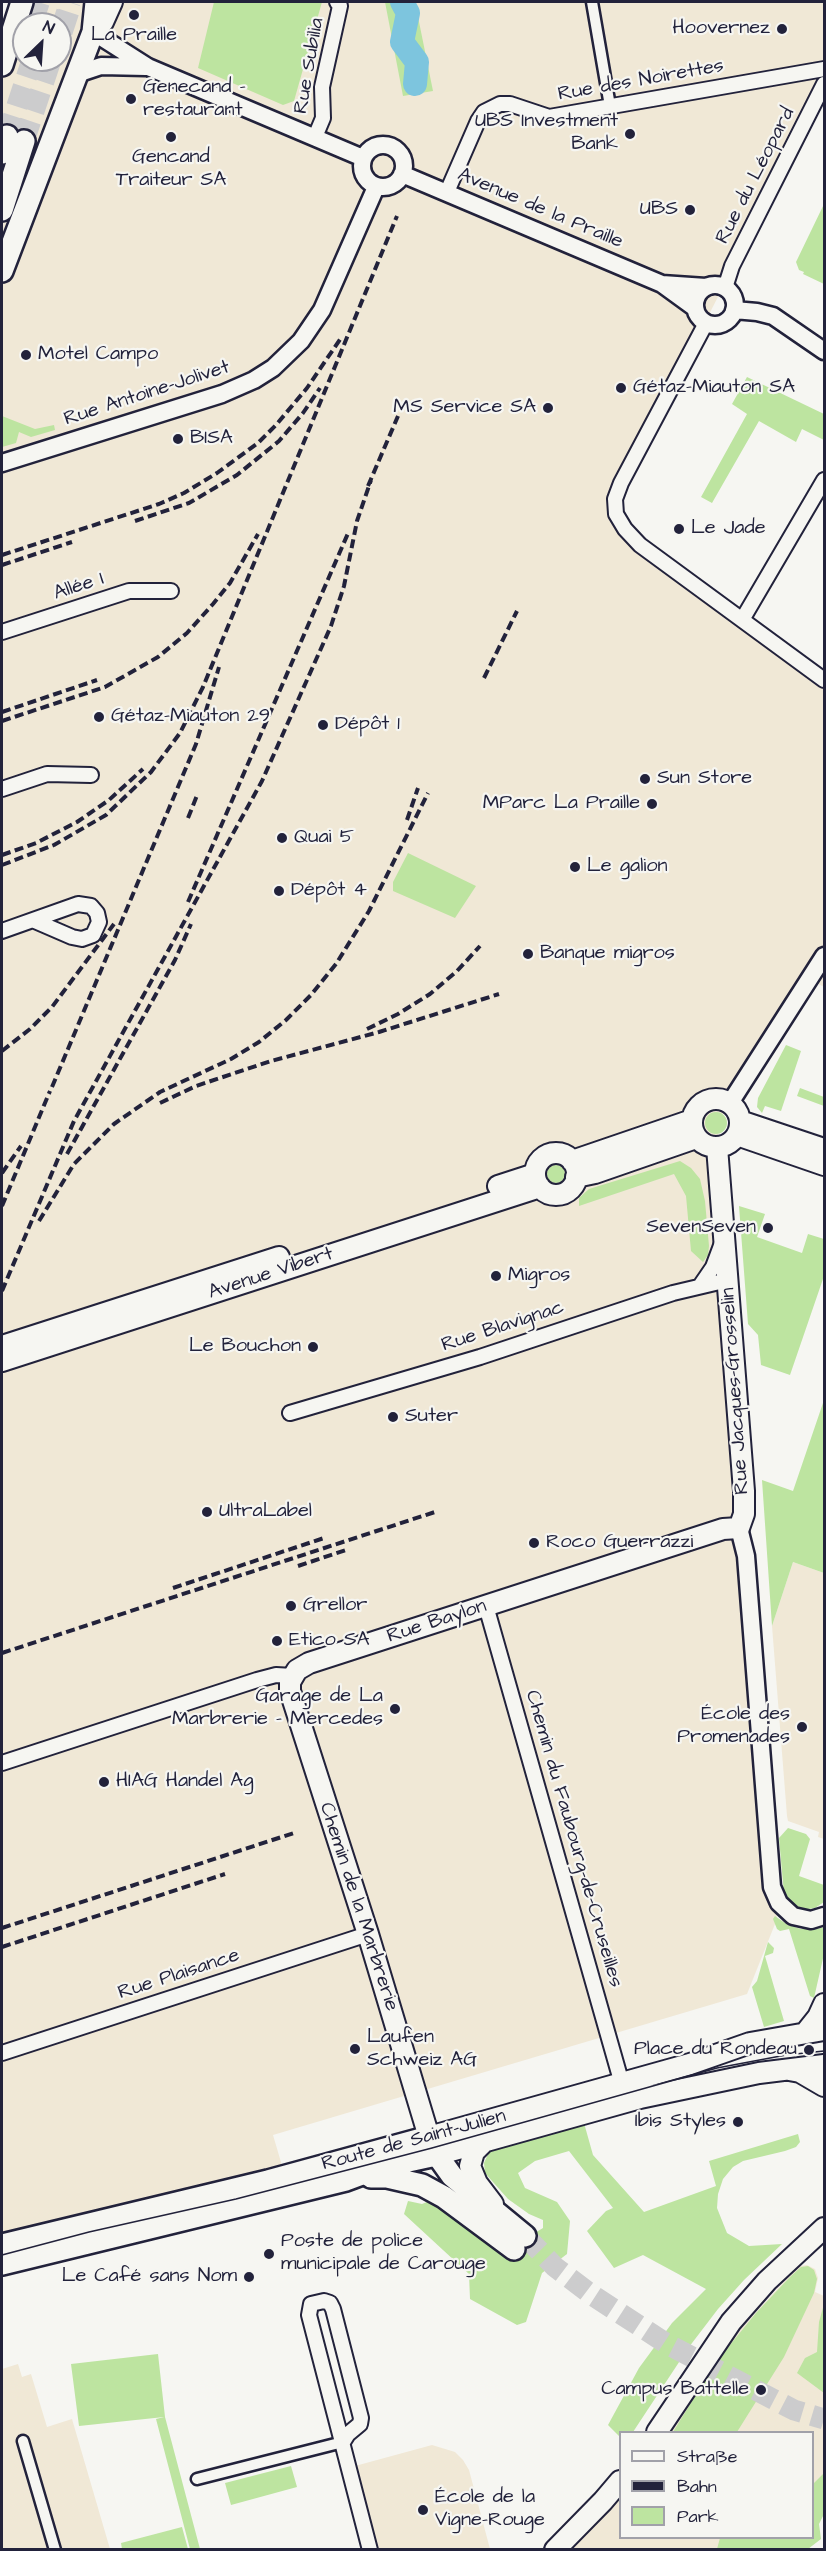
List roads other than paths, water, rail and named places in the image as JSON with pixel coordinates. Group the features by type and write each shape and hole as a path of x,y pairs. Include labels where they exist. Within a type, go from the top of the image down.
{"main road":[{"path":"2,271 77,74 87,29 96,2"},
{"path":"87,29 103,22 112,2"},
{"path":"2,65 23,6"},
{"path":"2,210 11,143"},
{"path":"719,1099 730,1104 737,1111 738,1128 730,1142 717,1147 706,1145 694,1129 696,1108 706,1101 719,1099"},
{"path":"738,1128 825,1149"},
{"path":"738,1128 825,1165"},
{"name":"Avenue Vibert","path":"574,1169 572,1188 561,1194 549,1194 538,1181 541,1160 552,1154 561,1155 574,1169 595,1173 694,1129"},
{"name":"Rue Jacques-Grosselin","path":"717,1147 744,1491 744,1514 739,1528"},
{"name":"Avenue Vibert","path":"2,1346 538,1181"},
{"name":"Avenue Vibert","path":"2,1361 538,1181"},
{"name":"Rue Baylon","path":"293,1676 309,1663 723,1529 739,1528"},
{"name":"Chemin de la Marbrerie","path":"293,1676 290,1691 292,1705 368,1934 430,2153"},
{"path":"815,2031 818,2017 825,2004"},
{"name":"Route de Saint-Julien","path":"2,2264 346,2180 733,2048 815,2031"},
{"name":"Route de Saint-Julien","path":"2,2245 377,2152 430,2153 483,2143 640,2098 786,2069 825,2065"},
{"path":"786,2069 800,2072 825,2086"},
{"path":"346,2180 379,2177 451,2189 519,2242 508,2222 472,2174 471,2159 483,2143"},
{"path":"430,2153 433,2182 451,2189 508,2222"},
{"path":"658,2431 731,2322 767,2281 825,2228"},
{"path":"555,2550 619,2483"}],"street":[{"name":"Rue Subilia","path":"315,137 323,118 322,87 340,6 337,2"},
{"path":"592,2 610,106"},
{"path":"87,29 148,67 363,158"},
{"path":"77,74 100,66 148,67"},
{"name":"Rue des Noirettes","path":"447,192 478,121 491,107 500,104 510,104 549,117 825,69"},
{"name":"Rue du Léopard","path":"725,288 732,266 825,84"},
{"path":"387,145 402,158 402,174 389,186 376,186 364,176 363,158 375,147 387,145"},
{"name":"Avenue de la Praille","path":"402,174 662,284 695,308"},
{"name":"Rue Antoine-Jolivet","path":"2,463 222,394 254,380 273,368 301,341 322,310 376,186"},
{"name":"Avenue de la Praille","path":"662,284 706,287"},
{"path":"719,285 725,288 733,296 734,310 730,318 717,325 700,320 695,308 696,297 706,287 719,285"},
{"path":"734,310 773,316 825,351"},
{"path":"706,323 616,494 614,508 618,521 632,538 825,680"},
{"path":"742,620 825,480"},
{"name":"Allée I","path":"2,632 129,591 171,591"},
{"path":"2,789 47,774 91,776"},
{"path":"2,931 35,921"},
{"path":"730,1104 825,956"},
{"path":"700,1286 713,1267 724,1238"},
{"name":"Rue Blavignac","path":"290,1413 480,1357 605,1314 728,1280"},
{"name":"Rue Jacques-Grosselin","path":"739,1528 747,1567 772,1887 779,1903 793,1916 810,1920 825,1916"},
{"name":"Chemin du Faubourg-de-Cruseilles","path":"486,1606 622,2084"},
{"name":"Rue Baylon","path":"2,1763 257,1680 276,1675 293,1676"},
{"name":"Rue Plaisance","path":"2,2053 368,1934"},
{"path":"197,2480 343,2442 360,2424 361,2418 330,2303 324,2301 312,2304 309,2314 343,2442 370,2550"},
{"path":"23,2441 55,2550"}],"waterway":[{"path":"402,2 408,13 402,42 417,62 415,84"}],"tunnel":[{"path":"67,12 70,2"},
{"path":"26,9 81,27"},
{"path":"7,136 28,72"},
{"path":"24,141 47,72"},
{"path":"525,2236 555,2267 592,2295 667,2344 794,2410 824,2419"}],"tram line":[{"path":"2,2255 89,2232 236,2199 432,2148 717,2068 786,2055 824,2051"}],"railway":[{"path":"2,865 54,845 106,815 151,772 180,733 203,687 397,216"},
{"path":"2,555 159,504 184,493 217,473 258,443 276,425 307,388 341,338"},
{"path":"135,521 189,503 237,475 279,441 303,413 320,388"},
{"path":"368,486 398,416"},
{"path":"2,1291 74,1121 262,781 331,626 344,586 357,521 371,480"},
{"path":"188,902 349,531"},
{"path":"2,721 105,687 158,657 187,633 213,604 230,583 258,534"},
{"path":"2,565 72,542"},
{"path":"484,678 517,611"},
{"path":"52,1087 196,744 219,667"},
{"path":"2,712 97,680"},
{"path":"2,855 36,843 77,822 109,800 143,769"},
{"path":"407,820 418,788"},
{"path":"188,818 198,793"},
{"path":"39,1221 74,1164 114,1124 160,1092 231,1059 259,1042 311,995 336,964 369,911 428,793"},
{"path":"2,1051 30,1029 52,1007 114,924"},
{"path":"67,1154 175,960 191,924"},
{"path":"367,1029 398,1014 430,994 457,971 480,946"},
{"path":"160,1103 196,1086 271,1061 379,1032 499,994"},
{"path":"2,1206 50,1091"},
{"path":"2,1173 21,1146"},
{"path":"2,1653 438,1511"},
{"path":"173,1588 324,1538"},
{"path":"298,1566 346,1550"},
{"path":"2,1928 297,1832"},
{"path":"2,1947 225,1874"}],"place":[{"name":"La Praille","path":"134,15"},
{"name":"Hoovernez","path":"782,29"},
{"name":"Genecand - restaurant","path":"131,99"},
{"name":"UBS Investment Bank","path":"630,134"},
{"name":"Gencand Traiteur SA","path":"171,137"},
{"name":"UBS","path":"690,210"},
{"name":"Motel Campo","path":"26,355"},
{"name":"Gétaz-Miauton SA","path":"621,388"},
{"name":"MS Service SA","path":"548,408"},
{"name":"BISA","path":"178,439"},
{"name":"Le Jade","path":"679,529"},
{"name":"Gétaz-Miauton 29","path":"99,717"},
{"name":"Dépôt 1","path":"323,725"},
{"name":"Sun Store","path":"645,779"},
{"name":"MParc La Praille","path":"652,804"},
{"name":"Quai 5","path":"282,838"},
{"name":"Le galion","path":"575,867"},
{"name":"Dépôt 4","path":"279,891"},
{"name":"Banque migros","path":"528,954"},
{"name":"SevenSeven","path":"768,1228"},
{"name":"Migros","path":"496,1276"},
{"name":"Le Bouchon","path":"313,1347"},
{"name":"Suter","path":"393,1417"},
{"name":"UltraLabel","path":"207,1512"},
{"name":"Roco Guerrazzi","path":"534,1543"},
{"name":"Grellor","path":"291,1606"},
{"name":"Etico SA","path":"277,1641"},
{"name":"Garage de La Marbrerie - Mercedes","path":"395,1709"},
{"name":"École des Promenades","path":"802,1727"},
{"name":"HIAG Handel Ag","path":"104,1782"},
{"name":"Laufen Schweiz AG","path":"355,2049"},
{"name":"Place du Rondeau","path":"809,2050"},
{"name":"Ibis Styles","path":"738,2122"},
{"name":"Poste de police municipale de Carouge","path":"269,2254"},
{"name":"Le Café sans Nom","path":"249,2277"},
{"name":"Campus Battelle","path":"761,2390"},
{"name":"École de la Vigne-Rouge","path":"423,2510"}]}
